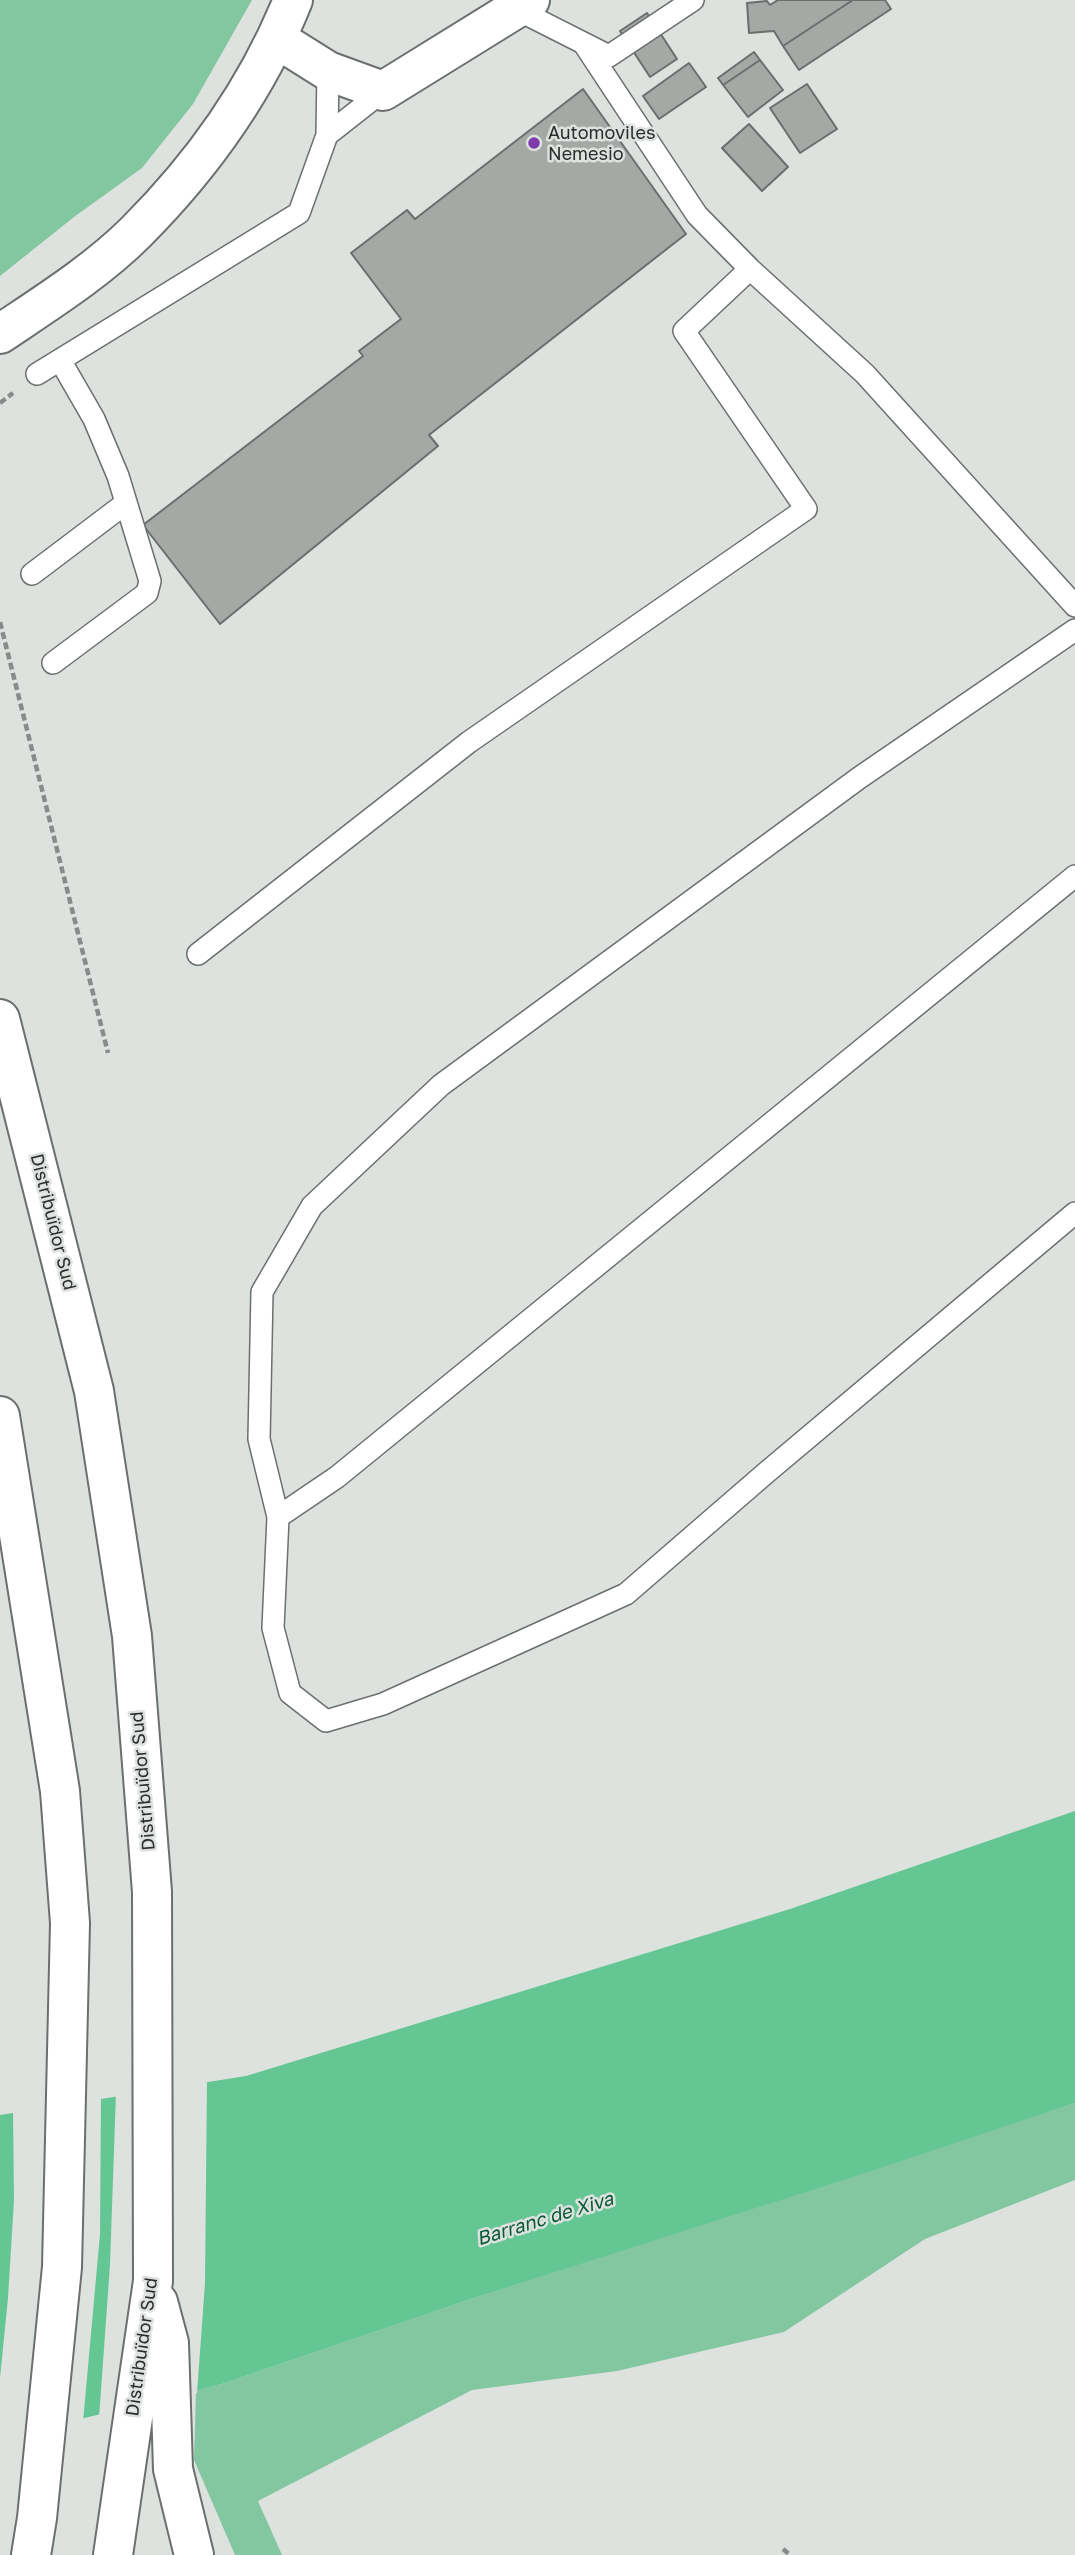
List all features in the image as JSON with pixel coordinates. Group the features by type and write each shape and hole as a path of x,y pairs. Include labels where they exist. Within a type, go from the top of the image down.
{"main road":[{"path":"0,334 69,287 135,233 218,139 277,39 293,0"},
{"path":"277,39 328,71 383,92 519,3"},
{"name":"Distribuïdor Sud","path":"0,1018 94,1391 132,1636 152,1892 153,2281 113,2555"},
{"path":"0,1416 60,1791 70,1923 62,2267 31,2555"},
{"path":"153,2281 169,2343 173,2469 194,2555"}],"lane":[{"path":"519,3 584,44 609,56 693,0"},
{"path":"584,44 697,215 865,374 1075,606"},
{"path":"37,374 299,213 327,135 328,71"},
{"path":"327,135 383,92"},
{"path":"198,954 469,742 806,509 684,331 750,268"},
{"path":"52,663 147,593 150,581 118,476 94,419 60,360"},
{"path":"32,574 126,503"},
{"path":"1075,630 859,778 441,1084 312,1206 262,1292 260,1439 278,1517 273,1628 290,1693 326,1721 383,1704 626,1594 1075,1213"},
{"path":"278,1517 337,1477 1075,876"}],"path":[{"path":"0,622 108,1053"},
{"path":"783,2549 790,2555"}],"shaded area":[{"path":"0,0 252,0 193,104 142,168 74,217 0,276"},
{"path":"1075,2103 1075,2180 925,2239 784,2332 617,2371 472,2390 258,2501 282,2555 235,2555 194,2460 196,2390 222,2384 474,2298"}],"water":[{"name":"Barranc de Xiva","path":"1075,1811 1075,2103 474,2298 222,2384 0,2439 0,2115 246,2076 790,1909"}],"pier":[{"path":"207,2078 205,2283 197,2393 99,2418 110,2265 116,2093"},
{"path":"101,2095 100,2234 83,2422 0,2443 0,2378 14,2200 13,2109"}],"building":[{"path":"778,0 853,0 783,46 774,31 749,33 747,3 767,1 770,5"},
{"path":"853,0 885,0 891,9 799,70 783,46"},
{"path":"647,13 677,59 650,77 620,31"},
{"path":"754,52 760,60 723,85 718,78"},
{"path":"760,60 783,90 748,117 723,85"},
{"path":"689,63 706,87 659,119 643,96"},
{"path":"807,84 837,129 800,153 770,108"},
{"path":"583,89 686,234 429,435 438,446 220,624 143,525 363,356 359,351 401,319 351,253 407,210 415,219"},
{"path":"749,124 788,167 762,191 722,148"}],"place":[{"name":"Automoviles Nemesio","path":"534,143"}]}
